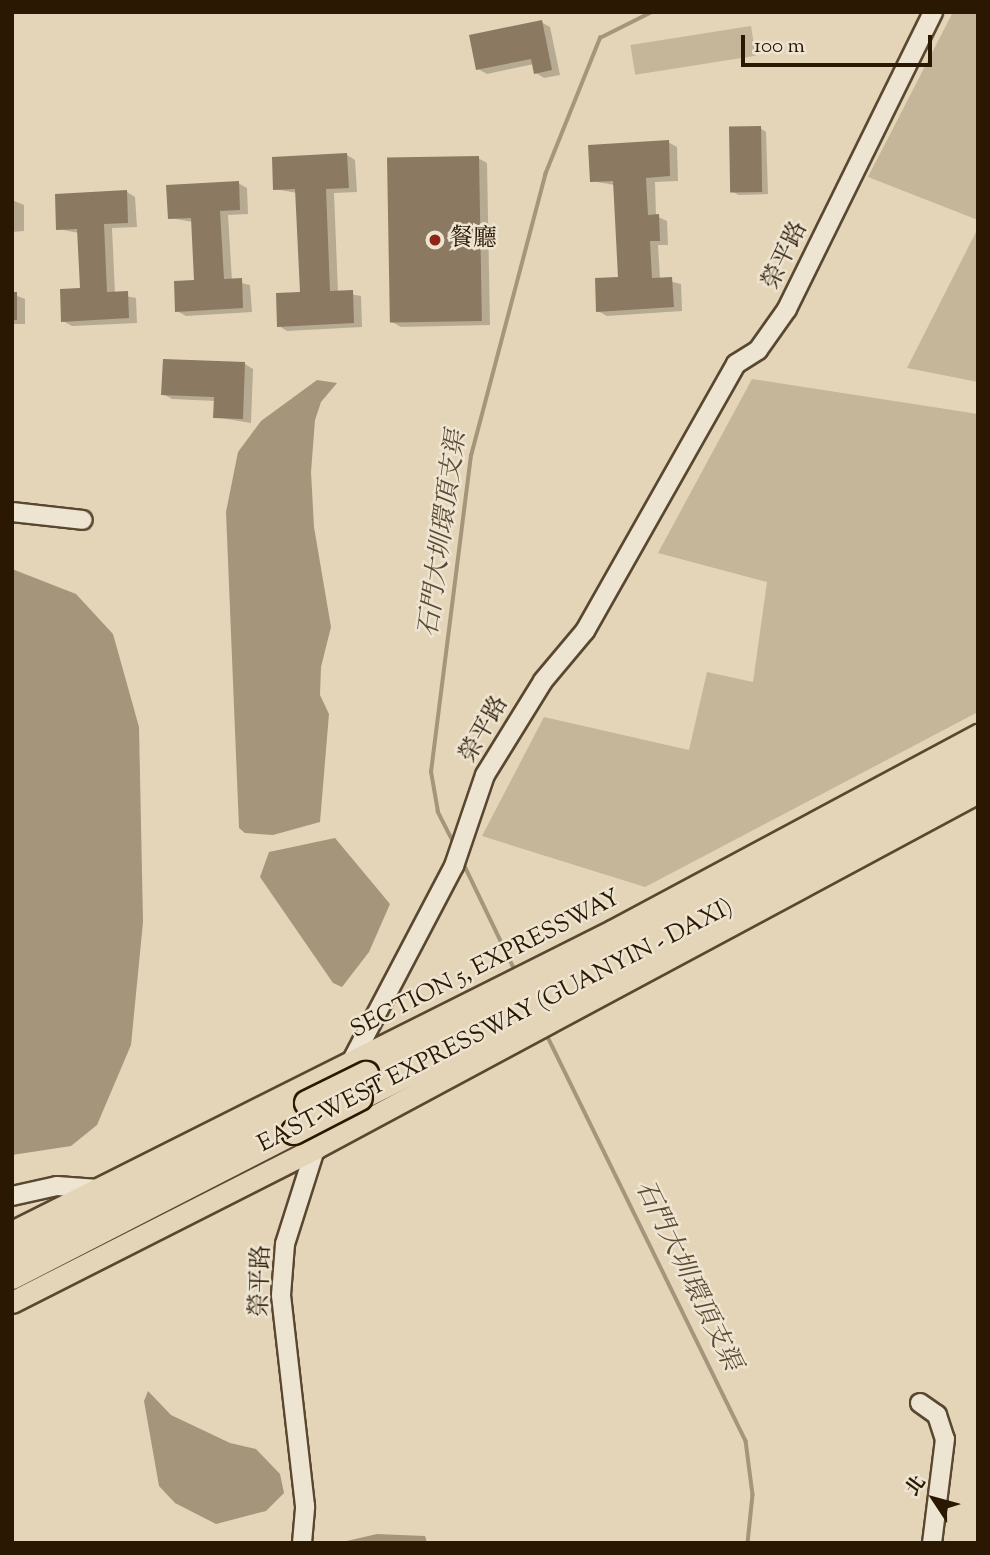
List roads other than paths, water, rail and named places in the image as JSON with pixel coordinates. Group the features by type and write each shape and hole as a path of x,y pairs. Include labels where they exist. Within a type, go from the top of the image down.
{"highway":[{"name":"EAST-WEST EXPRESSWAY (GUANYIN - DAXI)","path":"12,1277 360,1098 978,754"},
{"name":"EAST-WEST EXPRESSWAY (GUANYIN - DAXI)","path":"12,1252 358,1069 531,1001 978,773"}],"main road":[{"name":"SECTION 5, EXPRESSWAY","path":"12,1232 98,1189 358,1069 978,735"},
{"path":"12,1302 315,1148 978,792"}],"street":[{"name":"榮平路","path":"302,1543 305,1506 281,1295 285,1244 315,1148 358,1069 457,858 485,775 543,681 585,631 736,363 758,350 787,309 933,12"},
{"path":"12,512 83,520"},
{"path":"12,1196 57,1186 98,1189"},
{"path":"920,1403 937,1415 945,1439 932,1543"}],"waterway":[{"name":"石門大圳環頂支渠","path":"454,844 438,812 431,772 471,456 545,175 600,38 652,12"},
{"name":"石門大圳環頂支渠","path":"462,860 514,968"},
{"name":"石門大圳環頂支渠","path":"548,1037 746,1441 753,1495 748,1543"}],"place":[{"name":"餐廳","path":"435,240"}]}
